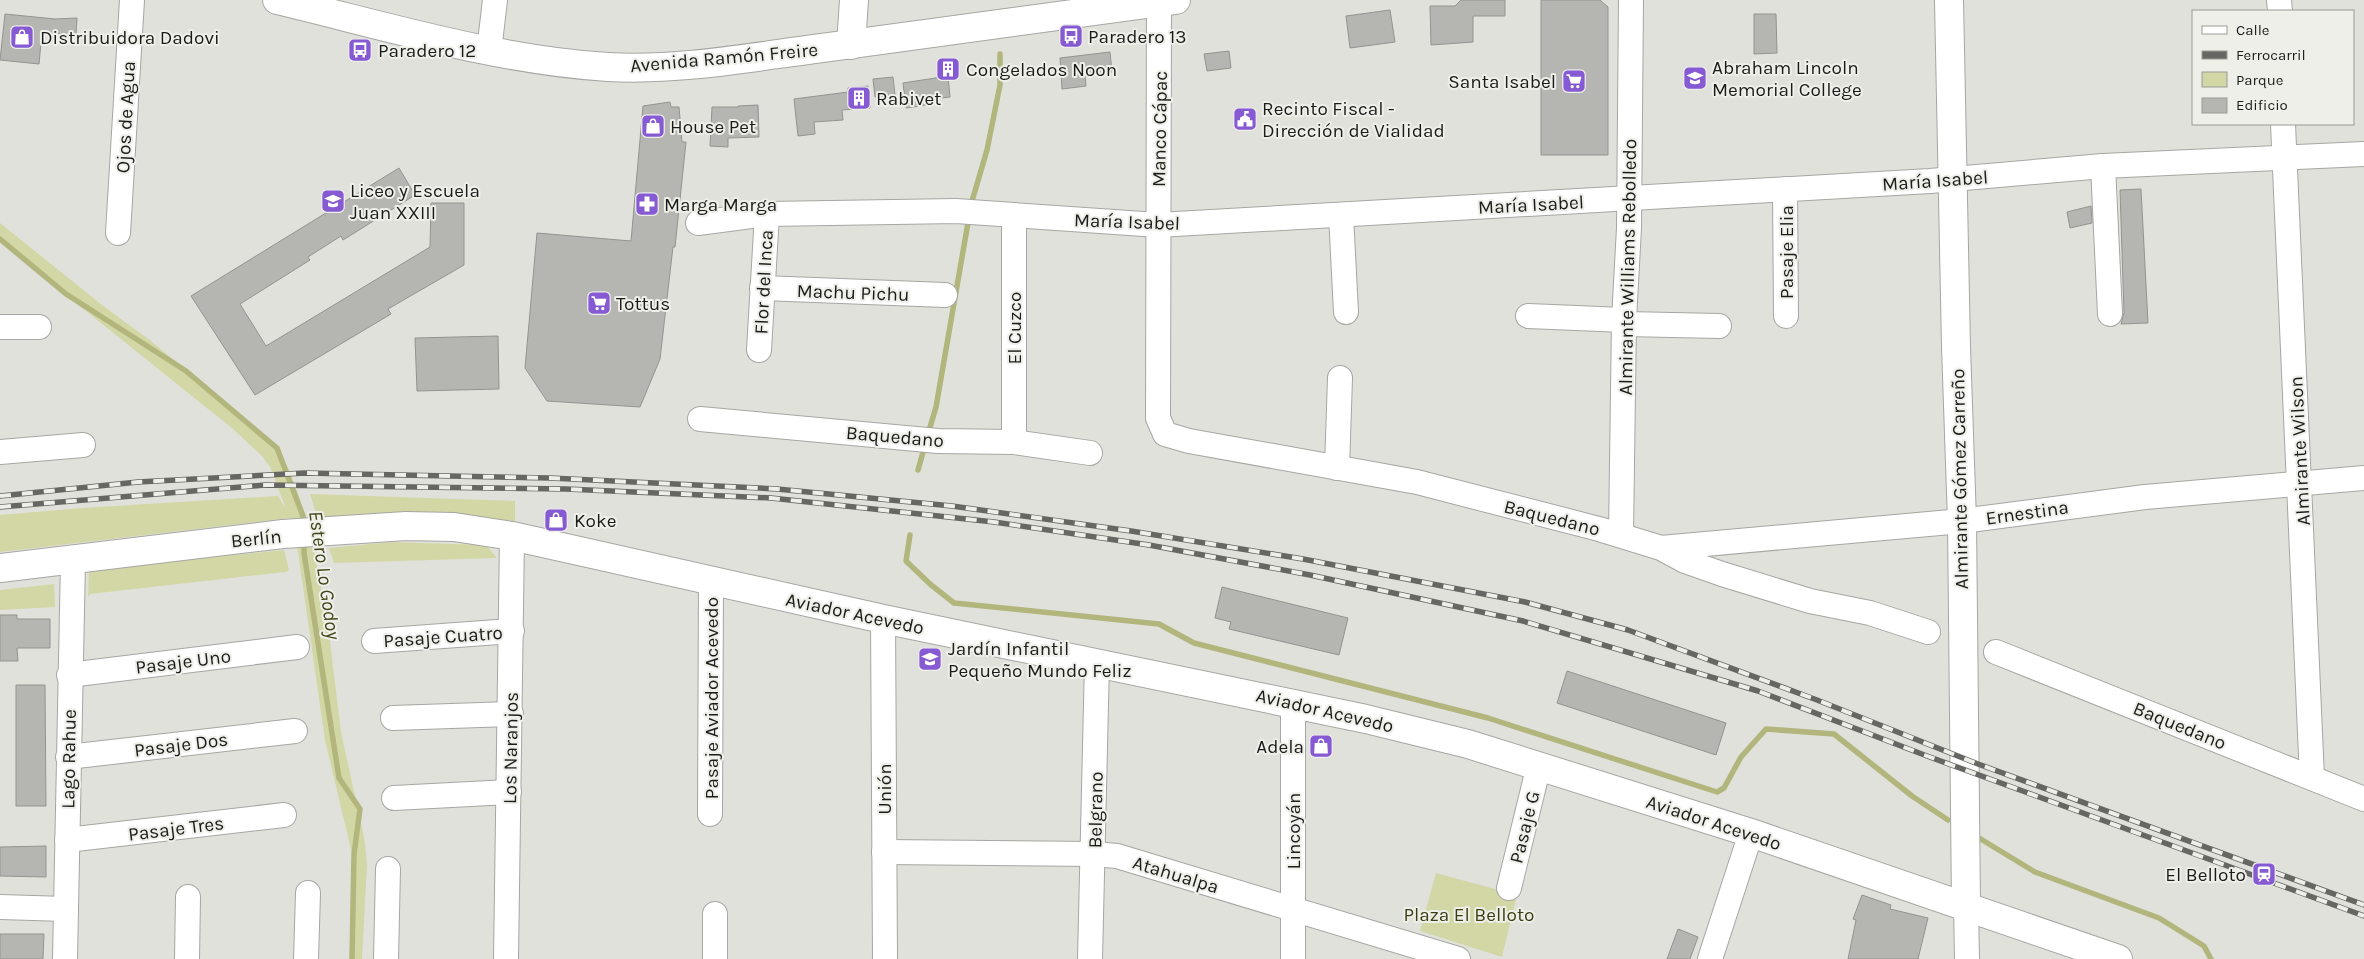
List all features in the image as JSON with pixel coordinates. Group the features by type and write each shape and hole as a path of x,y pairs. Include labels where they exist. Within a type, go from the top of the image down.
{"main road":[{"name":"Avenida Ramón Freire","path":"277,0 489,51 533,59 610,67 637,67 716,61 851,45 1108,5 1167,1"},
{"path":"851,45 854,0"},
{"name":"Almirante Gómez Carreño","path":"1950,0 1962,521 1966,906"},
{"name":"Berlín","path":"0,568 283,534 406,526 454,527 512,536"},
{"name":"Aviador Acevedo","path":"512,536 883,619 1293,703 1459,742 1539,765 1750,833 2118,959"}],"street":[{"name":"Ojos de Agua","path":"118,233 132,0"},
{"path":"489,51 495,0"},
{"name":"Almirante Williams Rebolledo","path":"1621,535 1625,322 1630,198 1631,0"},
{"name":"Manco Cápac","path":"1165,434 1158,418 1158,225 1161,54 1167,1"},
{"name":"Almirante Wilson","path":"2283,125 2312,778"},
{"name":"María Isabel","path":"698,223 767,214 956,211 1158,225 1953,180 2103,166 2364,154"},
{"path":"2103,166 2110,314"},
{"name":"Pasaje Elia","path":"1785,189 1786,316"},
{"name":"Flor del Inca","path":"759,350 767,214"},
{"name":"El Cuzco","path":"1014,215 1014,442"},
{"path":"1341,215 1346,312"},
{"name":"Machu Pichu","path":"762,288 945,295"},
{"path":"1528,316 1719,326"},
{"path":"0,327 39,327"},
{"path":"1337,468 1340,378"},
{"name":"Baquedano","path":"700,419 938,441 1014,442 1090,454"},
{"name":"Baquedano","path":"1165,434 1189,441 1416,482 1621,535 1661,548 1685,561 1722,574 1810,601 1870,613 1928,632"},
{"path":"0,452 83,445"},
{"name":"Ernestina","path":"1661,548 1962,521 2145,497 2364,478"},
{"name":"Los Naranjos","path":"506,959 511,714 512,536"},
{"name":"Lago Rahue","path":"66,959 68,757 73,560"},
{"name":"Pasaje Aviador Acevedo","path":"710,814 711,582"},
{"name":"Unión","path":"883,619 885,959"},
{"name":"Pasaje Cuatro","path":"374,641 512,631"},
{"name":"Pasaje Uno","path":"70,676 297,647"},
{"name":"Baquedano","path":"1996,652 2364,799"},
{"name":"Belgrano","path":"1090,959 1094,854 1097,662"},
{"name":"Lincoyán","path":"1293,703 1293,959"},
{"path":"393,718 511,714"},
{"name":"Pasaje Dos","path":"68,757 295,731"},
{"name":"Pasaje G","path":"1509,888 1539,765"},
{"path":"394,798 509,792"},
{"name":"Pasaje Tres","path":"67,840 284,815"},
{"path":"1710,959 1750,833"},
{"name":"Atahualpa","path":"884,852 1094,854 1117,856 1458,959"},
{"path":"386,959 388,869"},
{"path":"306,959 308,893"},
{"path":"187,959 188,898"},
{"name":"Almirante Gómez Carreño","path":"1966,906 1967,959"},
{"path":"0,907 66,909"},
{"path":"715,914 715,959"}],"green space":[{"path":"0,223 102,305 151,341 228,405 271,442 289,469 305,514 314,551 328,625 341,732 365,842 367,865 362,959 350,959 353,858 325,740 298,552 290,518 0,552 0,515 278,496 286,509 270,467 262,456 233,429 0,242"},
{"path":"310,494 515,501 515,529 318,520"},
{"path":"392,542 486,545 497,558 334,563 329,548"},
{"path":"284,550 289,570 286,572 90,594 88,597 89,570"},
{"path":"54,584 55,607 0,610 0,590"},
{"name":"Plaza El Belloto","path":"1436,873 1517,895 1502,957 1420,931"}],"building":[{"path":"1461,0 1505,0 1505,16 1473,16 1473,42 1431,45 1430,6 1455,6"},
{"name":"Santa Isabel","path":"1541,0 1600,0 1608,7 1608,155 1541,155"},
{"path":"1390,10 1395,42 1350,48 1346,16"},
{"name":"Distribuidora Dadovi","path":"5,14 55,19 77,18 76,35 42,32 39,64 0,60"},
{"path":"1754,14 1776,14 1777,53 1754,54"},
{"path":"1229,51 1231,68 1207,71 1204,54"},
{"path":"1110,52 1112,72 1085,75 1086,86 1062,89 1060,58"},
{"path":"948,76 950,97 925,100 926,105 906,108 903,83"},
{"path":"893,77 895,95 875,97 873,79"},
{"path":"868,86 870,108 842,110 843,120 814,122 815,134 798,136 794,99 848,92 848,88"},
{"name":"Tottus","path":"670,102 671,107 679,107 682,142 686,142 675,247 673,247 660,359 640,407 547,401 525,368 537,233 631,241 643,106"},
{"path":"758,105 759,137 728,138 728,147 710,146 712,107"},
{"path":"399,168 415,195 343,240 341,236 308,257 310,260 240,304 266,346 430,247 431,203 464,203 464,265 388,309 391,314 255,395 191,296"},
{"path":"2141,189 2148,323 2121,324 2124,313 2120,190"},
{"path":"2091,206 2092,223 2070,228 2067,212"},
{"path":"498,336 499,389 417,391 415,338"},
{"path":"1222,587 1348,618 1339,655 1229,629 1231,622 1215,618"},
{"path":"0,615 17,615 17,619 50,619 50,648 17,648 18,661 0,661"},
{"path":"1567,671 1726,723 1716,755 1557,703"},
{"path":"16,685 45,685 46,806 16,806"},
{"path":"46,846 46,877 0,876 0,847"},
{"path":"1862,895 1891,905 1890,909 1928,918 1918,959 1848,959 1856,920 1853,919"},
{"path":"1678,929 1698,937 1690,959 1667,959"},
{"path":"0,934 44,934 43,959 0,959"}],"waterway":[{"path":"970,208 987,150 1000,85 1000,54"},
{"path":"928,434 936,407 969,217"},
{"name":"Estero Lo Godoy","path":"0,239 66,294 186,371 277,448 303,516 303,525"},
{"path":"918,470 925,445"},
{"path":"910,535 906,561 930,584 954,603 1159,624 1194,643 1488,718 1717,792 1724,788 1741,757 1766,729 1834,734 1912,796 1948,820"},
{"name":"Estero Lo Godoy","path":"304,540 304,553 339,778 360,809 354,854 352,959"},
{"path":"1979,838 2035,872 2159,918 2204,946 2211,959"}],"railway":[{"path":"0,496 138,482 305,473 550,478 777,489 952,506 1131,531 1303,559 1525,602 1628,630 1817,700 1978,764 2364,905"},
{"path":"0,507 265,485 566,489 771,498 994,522 1149,545 1310,575 1523,621 1758,691 1927,756 2364,916"}],"place":[{"name":"Paradero 13","path":"1071,36"},
{"name":"Distribuidora Dadovi","path":"22,37"},
{"name":"Paradero 12","path":"360,50"},
{"name":"Congelados Noon","path":"948,69"},
{"name":"Abraham Lincoln Memorial College","path":"1695,78"},
{"name":"Santa Isabel","path":"1574,81"},
{"name":"Rabivet","path":"859,98"},
{"name":"Recinto Fiscal - Dirección de Vialidad","path":"1245,119"},
{"name":"House Pet","path":"653,126"},
{"name":"Liceo y Escuela Juan XXIII","path":"333,201"},
{"name":"Marga Marga","path":"647,204"},
{"name":"Tottus","path":"599,303"},
{"name":"Koke","path":"556,520"},
{"name":"Jardín Infantil Pequeño Mundo Feliz","path":"930,659"},
{"name":"Adela","path":"1321,746"},
{"name":"El Belloto","path":"2264,874"}]}
